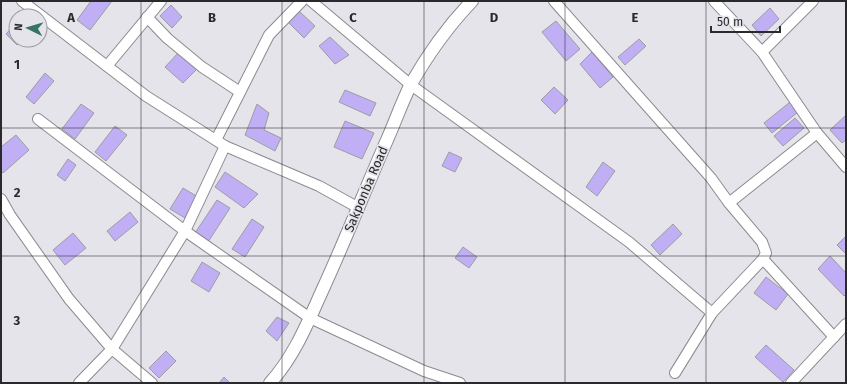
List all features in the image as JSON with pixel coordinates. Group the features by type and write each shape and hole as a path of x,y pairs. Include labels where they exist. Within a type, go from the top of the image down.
{"main road":[{"name":"Sakponba Road","path":"270,383 276,377 295,348 310,318 334,266 357,207 411,85 433,49 472,1"}],"street":[{"path":"22,1 146,96 225,146 319,186 357,207"},
{"path":"107,66 161,1"},
{"path":"216,140 269,35 302,1"},
{"path":"554,1 711,178 729,203 762,242 766,253 763,260 712,313 675,373"},
{"path":"714,1 762,52 817,133 846,166"},
{"path":"762,52 812,1"},
{"path":"314,2 411,85 629,242 712,313"},
{"path":"147,18 167,38 202,67 240,92"},
{"path":"38,119 185,231 310,318 424,371 460,383"},
{"path":"729,203 817,133"},
{"path":"79,383 112,349 185,231 225,146"},
{"path":"1,199 10,215 69,299 112,349 152,383"},
{"path":"763,260 834,336"},
{"path":"791,383 846,324"}],"building":[{"path":"91,1 112,1 90,30 77,20"},
{"path":"171,5 182,17 172,28 160,16"},
{"path":"770,8 779,19 761,36 752,25"},
{"path":"299,11 315,26 304,38 288,22"},
{"path":"556,21 580,49 566,61 542,32"},
{"path":"330,37 349,55 335,64 319,46"},
{"path":"639,39 646,46 625,65 618,57"},
{"path":"179,52 197,69 183,83 165,67"},
{"path":"592,52 613,77 600,88 580,64"},
{"path":"45,73 54,81 34,104 26,97"},
{"path":"554,87 568,100 555,114 541,100"},
{"path":"345,90 376,103 370,116 339,102"},
{"path":"790,102 798,112 772,133 764,123"},
{"path":"81,104 94,113 75,139 62,129"},
{"path":"257,104 269,113 264,130 281,138 275,151 245,135"},
{"path":"846,115 846,140 842,143 830,130"},
{"path":"795,118 804,128 783,146 774,136"},
{"path":"345,121 374,133 362,159 334,147"},
{"path":"115,126 127,135 106,161 95,152"},
{"path":"16,135 29,150 3,173 1,171 1,147"},
{"path":"449,152 462,158 455,172 442,166"},
{"path":"68,159 76,165 65,181 57,175"},
{"path":"603,162 615,171 597,196 586,187"},
{"path":"225,172 258,194 244,208 215,187"},
{"path":"183,188 198,197 185,218 170,209"},
{"path":"217,200 230,208 208,242 195,233"},
{"path":"130,212 138,222 115,241 107,231"},
{"path":"252,219 264,227 245,257 232,249"},
{"path":"673,224 682,234 660,255 651,245"},
{"path":"73,233 86,248 65,265 53,250"},
{"path":"846,236 846,254 837,245"},
{"path":"463,247 477,257 469,268 455,258"},
{"path":"830,256 846,273 846,294 844,296 818,269"},
{"path":"202,262 220,273 209,292 191,281"},
{"path":"766,277 788,294 776,310 754,293"},
{"path":"277,317 289,323 277,341 266,331"},
{"path":"766,345 794,370 783,382 755,357"},
{"path":"166,351 176,361 159,378 149,368"},
{"path":"224,377 230,383 219,383"}]}
